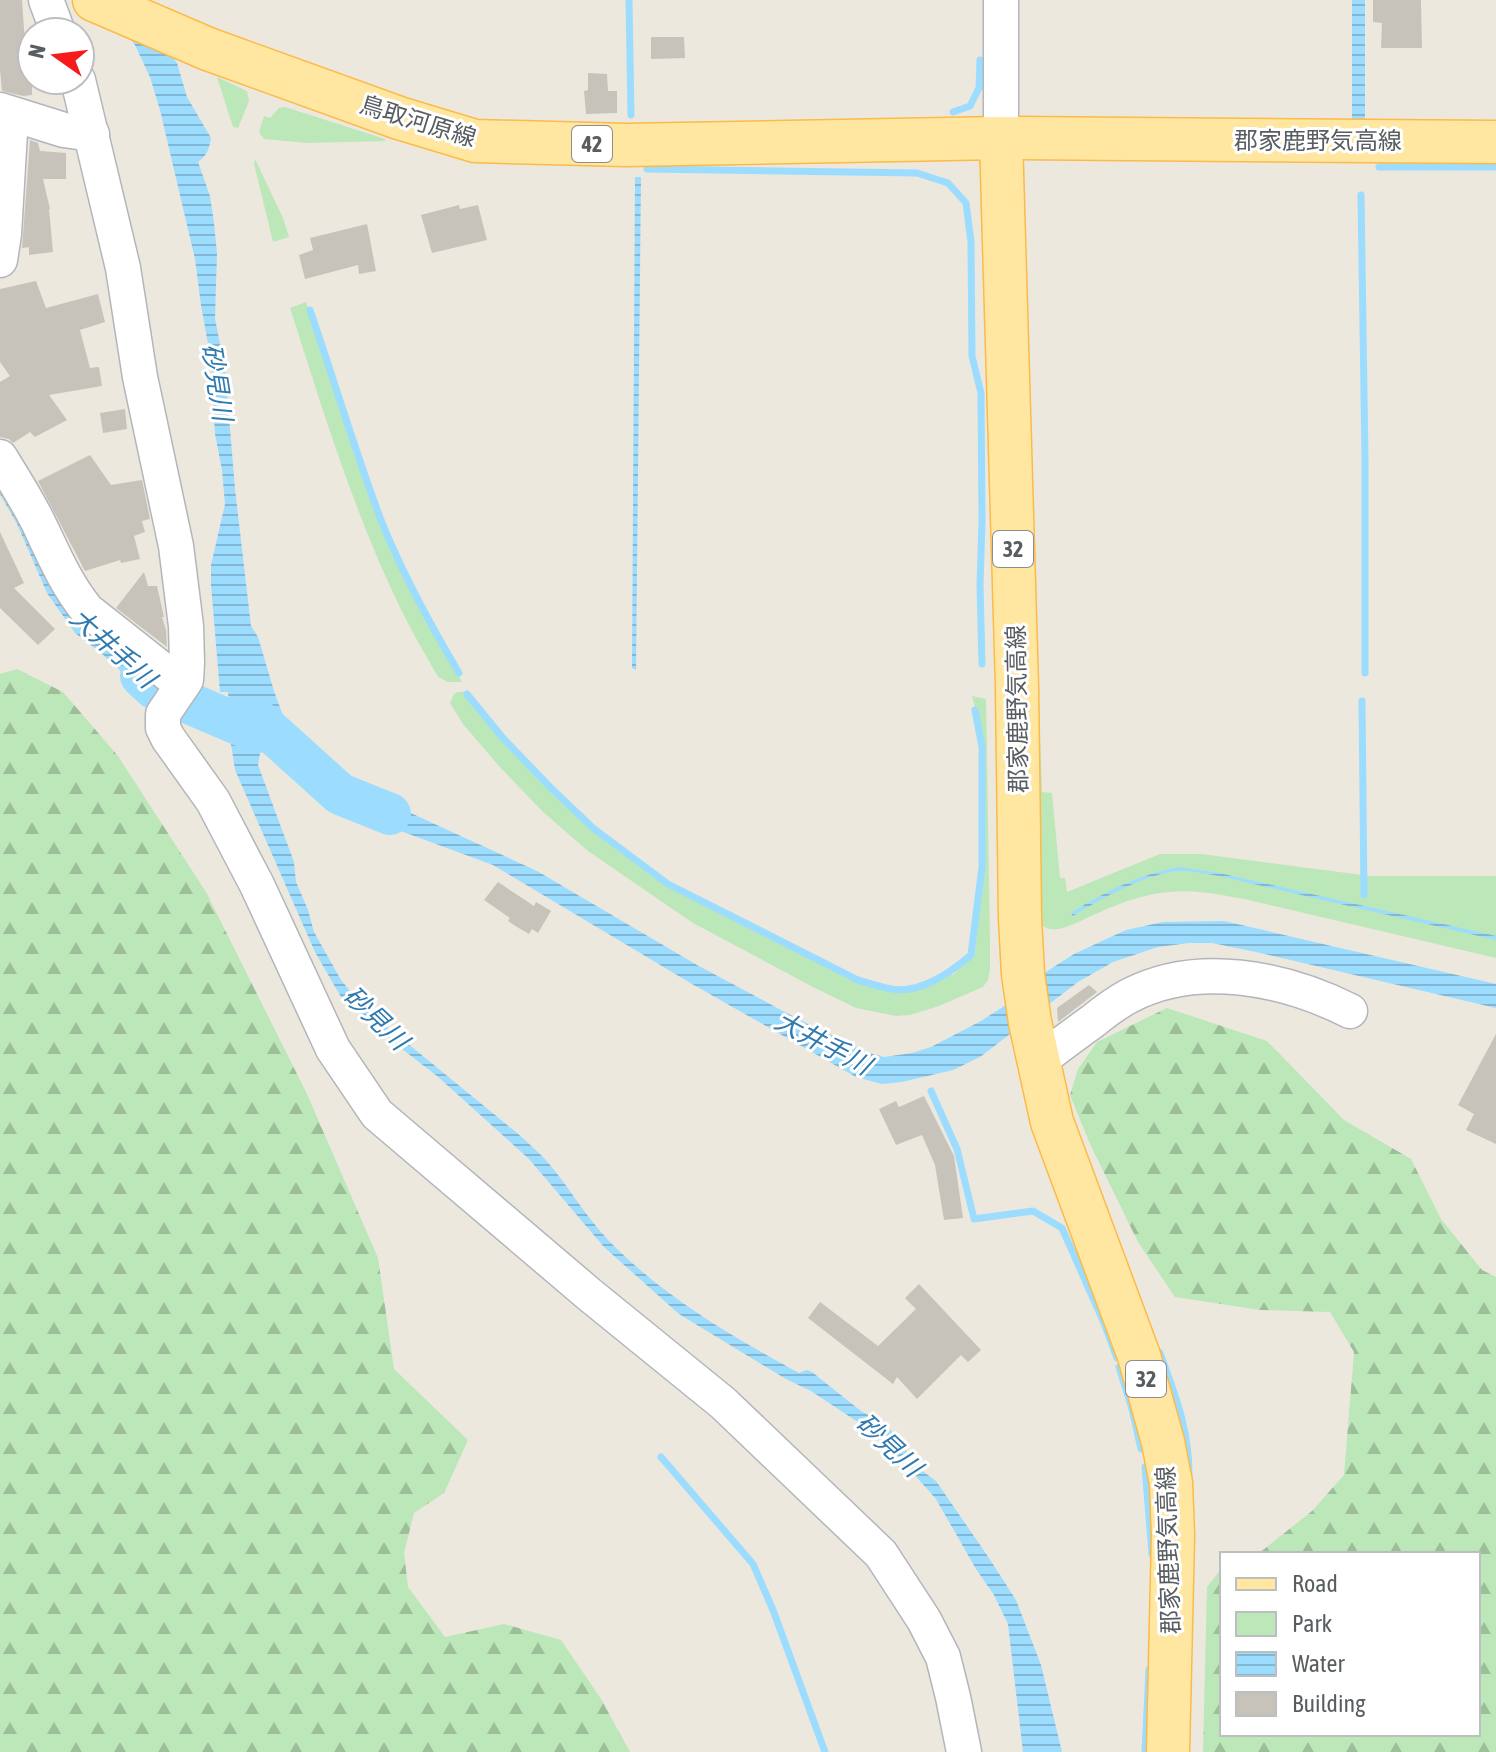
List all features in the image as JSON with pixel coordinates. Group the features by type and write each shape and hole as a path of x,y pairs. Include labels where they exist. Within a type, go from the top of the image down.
{"main road":[{"name":"鳥取河原線","path":"94,0 199,45 399,118 475,141 626,145 1001,138"},
{"name":"郡家鹿野気高線","path":"1168,1752 1173,1535 1171,1483 1139,1356 1052,1122 1023,974 1001,138 1496,142"}],"street":[{"path":"1001,0 1001,138"},
{"path":"82,96 123,268 140,377 176,546 186,639 186,680 174,697 163,728 213,801 263,898 333,1049 377,1114 723,1403 881,1554 924,1620 943,1657 964,1752"},
{"path":"0,260 4,234 5,112 64,130 92,134"},
{"path":"0,457 23,493 62,575 76,597 174,697"},
{"path":"1034,1042 1146,988 1194,977 1227,976 1294,988 1350,1011"}],"green space":[{"path":"217,77 247,91 249,101 238,128 233,127"},
{"path":"285,107 385,141 307,143 264,139 259,132 264,116 270,118 279,108"},
{"path":"255,159 283,218 289,237 273,242"},
{"path":"306,302 381,523 418,604 462,682 448,682 438,677 402,611 366,529 290,308"},
{"path":"17,669 63,692 118,756 206,892 307,1094 378,1258 394,1369 468,1440 444,1493 414,1513 404,1553 408,1587 445,1637 504,1624 561,1640 601,1699 630,1752 0,1752 0,674"},
{"path":"458,692 464,692 549,789 594,829 667,884 858,982 892,991 910,991 954,974 975,953 984,866 983,745 972,696 986,699 988,980 983,987 939,1006 896,1016 856,1008 693,923 588,851 542,811 463,724 450,703"},
{"path":"1034,699 1039,705 1042,792 1052,793 1060,878 1065,878 1067,892 1160,854 1201,854 1370,876 1496,876 1496,958 1249,900 1199,892 1150,895 1063,928 1046,928 1037,920"},
{"path":"1167,1008 1267,1041 1344,1120 1411,1159 1441,1219 1482,1270 1496,1277 1496,1752 1203,1752 1207,1587 1220,1571 1220,1736 1480,1736 1480,1552 1261,1552 1312,1511 1344,1475 1354,1352 1330,1312 1260,1310 1175,1297 1138,1242 1090,1144 1070,1095 1078,1069 1097,1042"}],"water":[{"name":"砂見川","path":"102,0 134,0 177,63 187,97 211,138 207,152 198,162 210,196 214,223 217,253 215,319 225,368 251,626 258,637 300,762 266,751 260,753 258,765 294,862 296,882 314,932 341,980 363,1007 540,1154 600,1231 652,1280 724,1330 799,1373 812,1372 900,1438 913,1464 936,1481 1016,1600 1041,1665 1062,1752 1023,1752 1008,1624 936,1499 887,1444 811,1391 679,1314 604,1247 529,1159 437,1076 341,997 315,952 235,770 229,731 228,692 220,692 211,585 211,565 225,504 215,434 210,355 195,259 150,77 135,45"},
{"path":"1352,0 1365,0 1365,122 1352,125"},
{"path":"635,177 641,177 636,670 632,668"},
{"path":"0,467 50,564 168,683 155,702 75,633 47,593 17,524 0,494"},
{"path":"343,782 537,871 697,965 796,1018 866,1052 884,1057 931,1047 1015,999 1041,975 1074,954 1126,930 1163,922 1224,921 1496,984 1496,1008 1256,952 1212,943 1189,943 1158,947 1113,962 1078,982 980,1057 953,1070 882,1084 856,1077 692,984 493,865 330,805"},
{"path":"1179,867 1219,873 1496,936 1496,940 1187,871 1150,877 1109,895 1073,916 1071,913 1123,885"}],"building":[{"path":"0,0 22,0 23,16 16,16 16,94 2,91"},
{"path":"1373,0 1421,0 1422,48 1381,48 1382,23 1373,22"},
{"path":"651,37 684,37 685,58 651,59"},
{"path":"588,73 607,74 608,91 617,91 617,113 586,114 584,91 588,90"},
{"path":"30,140 38,143 40,151 66,153 66,179 43,179 50,209 53,252 29,255 29,247 22,248"},
{"path":"459,205 460,209 478,205 487,240 432,253 421,215"},
{"path":"367,224 376,271 359,274 358,265 305,279 299,255 313,250 310,238"},
{"path":"36,281 46,308 98,294 105,322 80,330 90,368 99,367 102,386 49,395 67,420 35,437 30,432 13,443 0,437 0,382 10,376 0,362 0,289"},
{"path":"125,409 127,429 103,433 100,413"},
{"path":"90,455 111,485 142,480 150,519 142,521 145,532 134,536 140,559 121,563 120,560 85,571 38,481"},
{"path":"0,532 24,583 14,588 55,629 38,645 0,608"},
{"path":"144,572 148,586 157,586 167,647 116,608"},
{"path":"498,882 534,906 536,902 551,911 538,933 532,929 529,934 517,927 508,921 510,918 484,900"},
{"path":"1089,985 1097,992 1058,1022 1057,1008"},
{"path":"1496,1034 1496,1144 1466,1130 1474,1114 1458,1105"},
{"path":"924,1096 954,1156 963,1218 944,1220 935,1165 922,1135 896,1145 879,1109 896,1101 899,1107"},
{"path":"919,1284 981,1350 968,1362 961,1355 917,1399 897,1377 893,1384 808,1318 820,1302 878,1346 916,1309 905,1298"}],"waterway":[{"path":"629,0 631,115"},
{"path":"953,112 970,106 979,88 980,60"},
{"path":"1379,167 1496,167"},
{"path":"647,169 917,173 948,183 966,203 971,242 972,356 981,393 982,664"},
{"path":"1361,195 1365,673"},
{"path":"310,310 381,520 417,598 459,673"},
{"name":"大井手川","path":"141,676 154,688 247,728"},
{"path":"467,694 503,738 593,828 668,884 858,980 903,990 934,980 971,955 982,867 982,747 975,710"},
{"path":"1362,701 1364,895"},
{"name":"大井手川","path":"257,719 340,794 390,814"},
{"path":"931,1091 957,1149 974,1219 1033,1211 1062,1228 1117,1358"},
{"path":"1155,1349 1160,1353 1180,1412 1187,1442 1189,1474"},
{"path":"1119,1367 1141,1449"},
{"path":"661,1457 753,1564 825,1752"},
{"path":"1145,1467 1152,1554"},
{"path":"1145,1752 1149,1670"}]}
